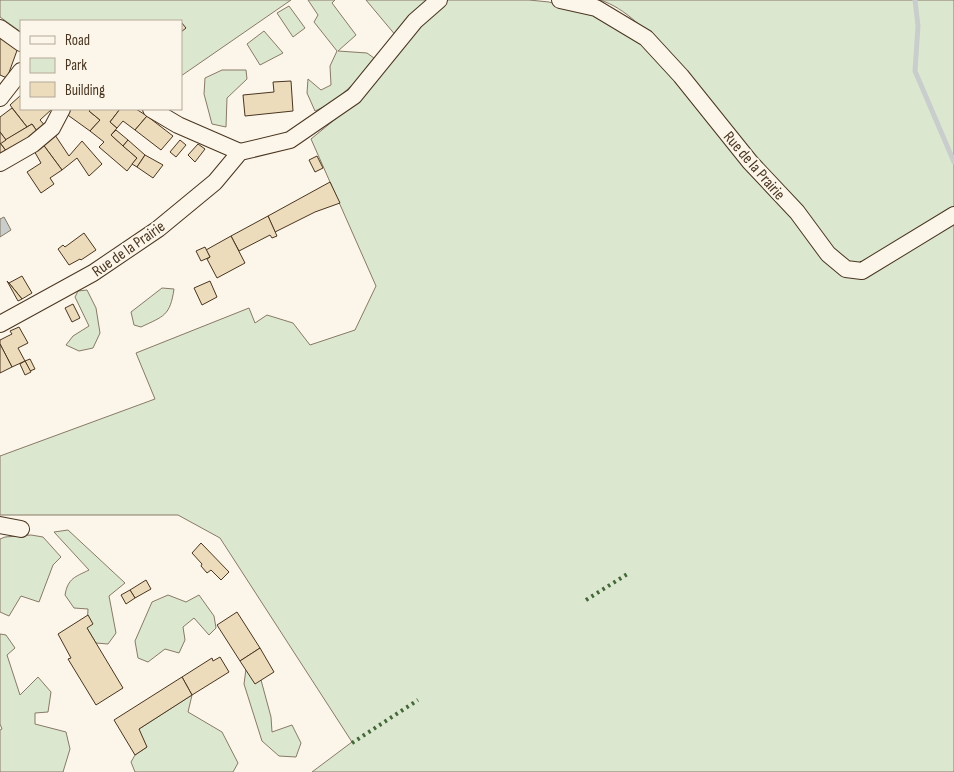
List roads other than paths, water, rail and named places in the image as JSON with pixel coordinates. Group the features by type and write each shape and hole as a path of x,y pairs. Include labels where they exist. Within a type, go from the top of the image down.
{"street":[{"path":"153,110 178,125 240,152 290,140 354,96 415,21 439,0"},
{"name":"Rue de la Prairie","path":"560,0 596,8 646,38 681,76 750,162 797,212 828,254 846,270 862,271 954,216"},
{"path":"0,28 20,42"},
{"path":"0,98 20,72"},
{"path":"0,164 32,144 52,128 61,110"},
{"name":"Rue de la Prairie","path":"0,324 93,273 158,229 215,182 240,152"},
{"path":"0,526 21,530"}],"waterway":[{"path":"915,0 918,26 915,71 954,162"}]}
